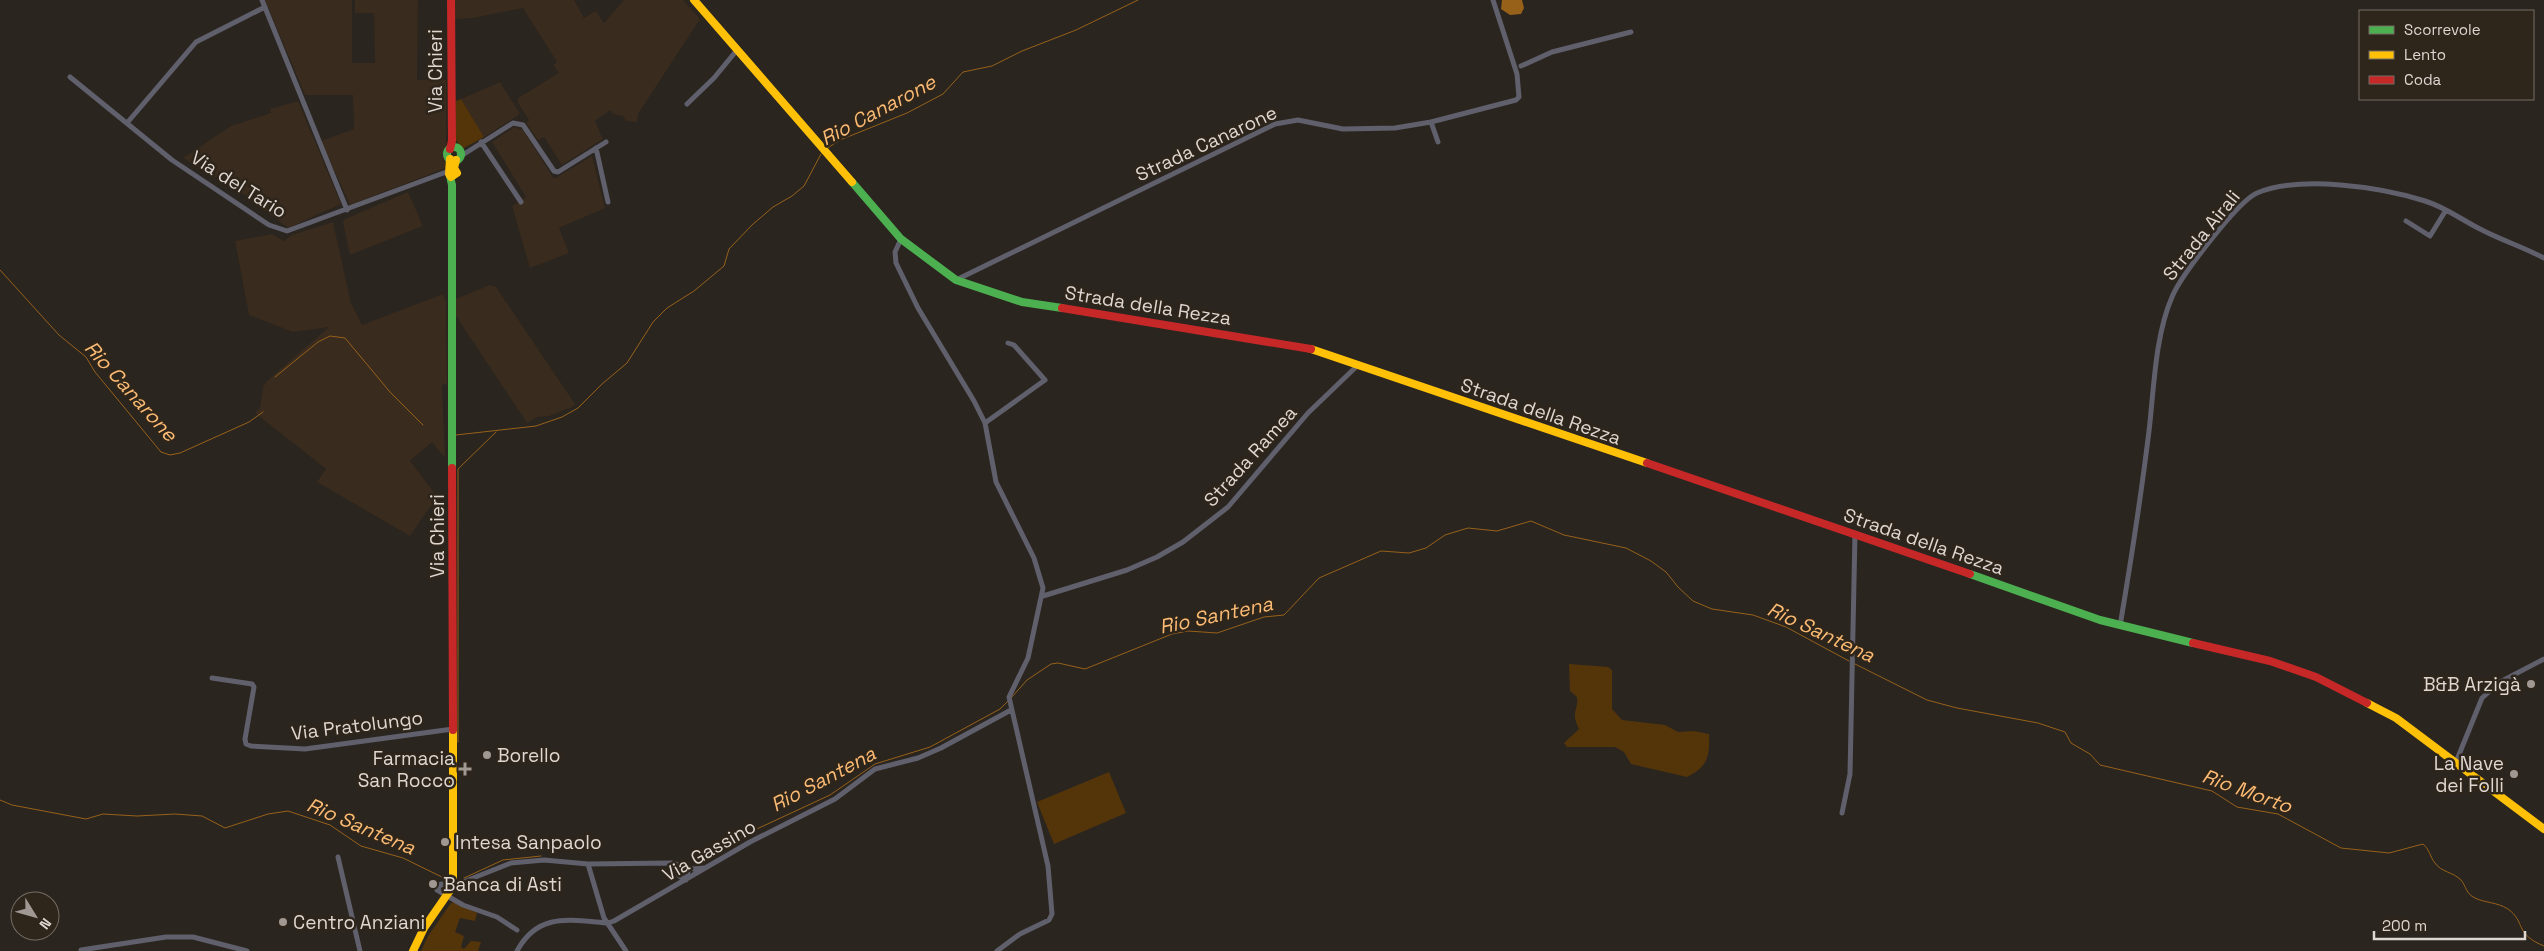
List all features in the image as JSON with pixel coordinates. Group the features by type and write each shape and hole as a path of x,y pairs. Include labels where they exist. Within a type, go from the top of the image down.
{"main road":[{"name":"Via Chieri","path":"451,0 457,152 449,174 452,186 454,886"},
{"name":"Strada della Rezza","path":"694,0 901,239 956,280 987,292 1022,302 1283,343 1310,349 1855,533 2120,627 2245,654 2316,677 2396,718 2544,829"},
{"path":"412,951 424,928 454,886"}],"street":[{"path":"262,0 347,210"},
{"name":"Strada Canarone","path":"956,280 1275,124 1298,120 1343,129 1395,128 1431,122 1516,100 1519,97 1516,74 1493,0"},
{"path":"127,122 193,44 265,7"},
{"path":"1514,66 1521,66 1552,52 1630,32"},
{"path":"687,104 714,78 737,50"},
{"path":"1516,74 1521,66"},
{"name":"Via del Tario","path":"70,77 172,160 269,225 287,231 449,174"},
{"path":"457,152 481,142 512,123 518,122 523,125 554,172 558,172 606,142"},
{"path":"1431,122 1438,142"},
{"path":"481,142 521,202"},
{"path":"596,148 608,202"},
{"name":"Strada Airali","path":"2120,627 2139,513 2160,346 2171,298 2180,281 2247,199 2265,190 2309,184 2360,187 2421,200 2446,210 2480,229 2544,258"},
{"path":"2406,221 2430,236 2446,210"},
{"path":"901,239 895,252 896,264 903,281 985,423 996,482 1034,558 1040,574 1043,596 1028,658 1009,699 1020,738 1048,866 1052,914 1049,920 1020,934 997,951"},
{"path":"985,423 1045,380 1014,345 1008,342"},
{"name":"Strada Ramea","path":"1043,596 1127,570 1157,557 1183,542 1228,508 1308,413 1358,365"},
{"path":"1842,813 1850,774 1855,533"},
{"path":"2456,762 2482,698 2500,682 2544,659"},
{"name":"Via Pratolungo","path":"212,678 252,684 254,687 245,739 246,744 251,746 305,749 453,729"},
{"name":"Via Gassino","path":"608,923 750,842 835,799 875,769 918,758 941,748 1011,710"},
{"path":"338,857 360,951"},
{"path":"517,930 489,913 478,911 437,890 441,884 454,886 511,864 555,860 588,864 676,864 694,870 706,867"},
{"path":"588,864 594,877 602,913 626,951"},
{"path":"676,864 679,876 686,880 688,871 684,867"},
{"path":"517,951 525,936 548,922 577,920 608,923"},
{"path":"81,950 166,937 193,937 247,951"}],"shaded area":[{"path":"265,0 352,0 352,63 375,63 374,13 355,13 355,0 418,0 417,80 446,80 446,168 350,205 321,141 354,129 353,95 305,95"},
{"path":"455,0 574,0 584,18 596,11 604,23 624,0 683,0 700,19 638,114 637,122 626,121 623,116 613,114 610,110 595,121 603,139 562,165 544,137 538,140 526,123 529,120 518,103 518,98 559,73 553,65 557,62 523,8 473,18 455,19"},
{"path":"1502,0 1522,0 1524,8 1521,14 1510,15 1501,9"},
{"path":"500,82 520,114 484,137 461,99"},
{"path":"461,99 484,137 462,149 456,140 456,101"},
{"path":"298,101 341,204 288,228 245,195 183,158 231,126 271,113 270,109"},
{"path":"514,127 523,130 554,179 592,156 605,208 559,228 569,253 530,268 512,206 526,197 492,142"},
{"path":"408,192 423,226 350,255 343,222 345,219"},
{"path":"333,222 351,303 362,325 443,294 446,302 447,384 442,385 445,458 432,442 410,461 439,499 429,508 410,536 317,482 326,469 255,413 260,408 263,387 267,381 329,327 293,332 249,315 235,241 272,234 284,241 292,235"},
{"path":"490,285 496,287 575,404 572,407 549,416 537,417 527,423 456,316 456,299"},
{"path":"1569,664 1608,667 1612,670 1612,709 1622,720 1665,725 1678,732 1694,731 1709,734 1708,754 1703,765 1687,777 1631,764 1624,752 1615,747 1567,747 1564,743 1579,729 1575,718 1577,697 1570,691"},
{"path":"1109,772 1126,813 1054,844 1037,802"},
{"path":"455,902 477,913 475,921 460,918 455,932 464,936 461,947 464,949 471,941 481,942 478,951 421,951 428,936 451,903"}],"waterway":[{"name":"Rio Canarone","path":"826,149 840,140 907,113 943,94 963,72 992,66 1022,51 1076,30 1138,0"},
{"name":"Rio Canarone","path":"456,435 536,426 562,417 578,408 627,363 653,322 667,308 694,291 724,266 729,249 752,225 773,207 792,196 804,186 821,154"},
{"name":"Rio Canarone","path":"0,270 59,335 86,357 95,372 161,452 170,455 180,453 249,422 263,412"},
{"name":"Rio Canarone","path":"275,377 318,342 330,336 345,338 390,392 423,425"},
{"path":"458,742 458,469 496,432"},
{"name":"Rio Santena","path":"1011,698 1027,680 1051,664 1058,663 1085,669 1172,634 1188,631 1217,633 1264,617 1284,615 1319,578 1381,551 1409,553 1426,548 1445,535 1468,528 1497,531 1531,521 1564,535 1626,548 1651,561 1666,572 1693,601 1712,609 1753,615 1786,627 1849,661"},
{"name":"Rio Morto","path":"1855,664 1927,700 1957,708 2038,723 2065,732 2071,743 2090,754 2100,765 2212,791 2237,807 2278,814 2341,848 2389,853 2423,844 2433,861 2461,880 2472,896 2508,909 2517,919 2528,937 2544,946"},
{"name":"Rio Santena","path":"699,863 746,834 830,795 875,764 930,747 1000,709 1008,701"},
{"name":"Rio Santena","path":"0,800 12,805 86,819 103,814 202,816 225,828 268,814 288,811 330,825 361,846 403,858 446,879"},
{"name":"Rio Santena","path":"464,878 503,860 541,856"}],"traffic: fast":[{"path":"454,147 459,149 461,154 459,159 454,161 449,159 447,154 449,149 454,147"},
{"path":"450,176 452,185 452,468"},
{"path":"852,182 901,239 956,280 1022,302 1062,308"},
{"path":"1970,574 2100,620 2193,643"}],"traffic: slow":[{"path":"694,0 852,182"},
{"path":"450,159 449,174 451,177 457,173 454,168 456,160"},
{"path":"1311,349 1647,463"},
{"path":"2367,703 2396,718 2544,829"},
{"path":"413,951 424,928 453,886 453,730"}],"traffic: jam":[{"path":"450,149 452,141 451,0"},
{"path":"1062,308 1311,349"},
{"path":"1647,463 1970,574"},
{"path":"452,468 453,730"},
{"path":"2193,643 2270,661 2316,677 2367,703"}],"place":[{"name":"B&B Arzigà","path":"2531,684"},
{"name":"Borello","path":"487,755"},
{"name":"Farmacia San Rocco","path":"465,769"},
{"name":"La Nave dei Folli","path":"2514,774"},
{"name":"Intesa Sanpaolo","path":"445,842"},
{"name":"Banca di Asti","path":"433,884"},
{"name":"Centro Anziani","path":"283,922"}]}
